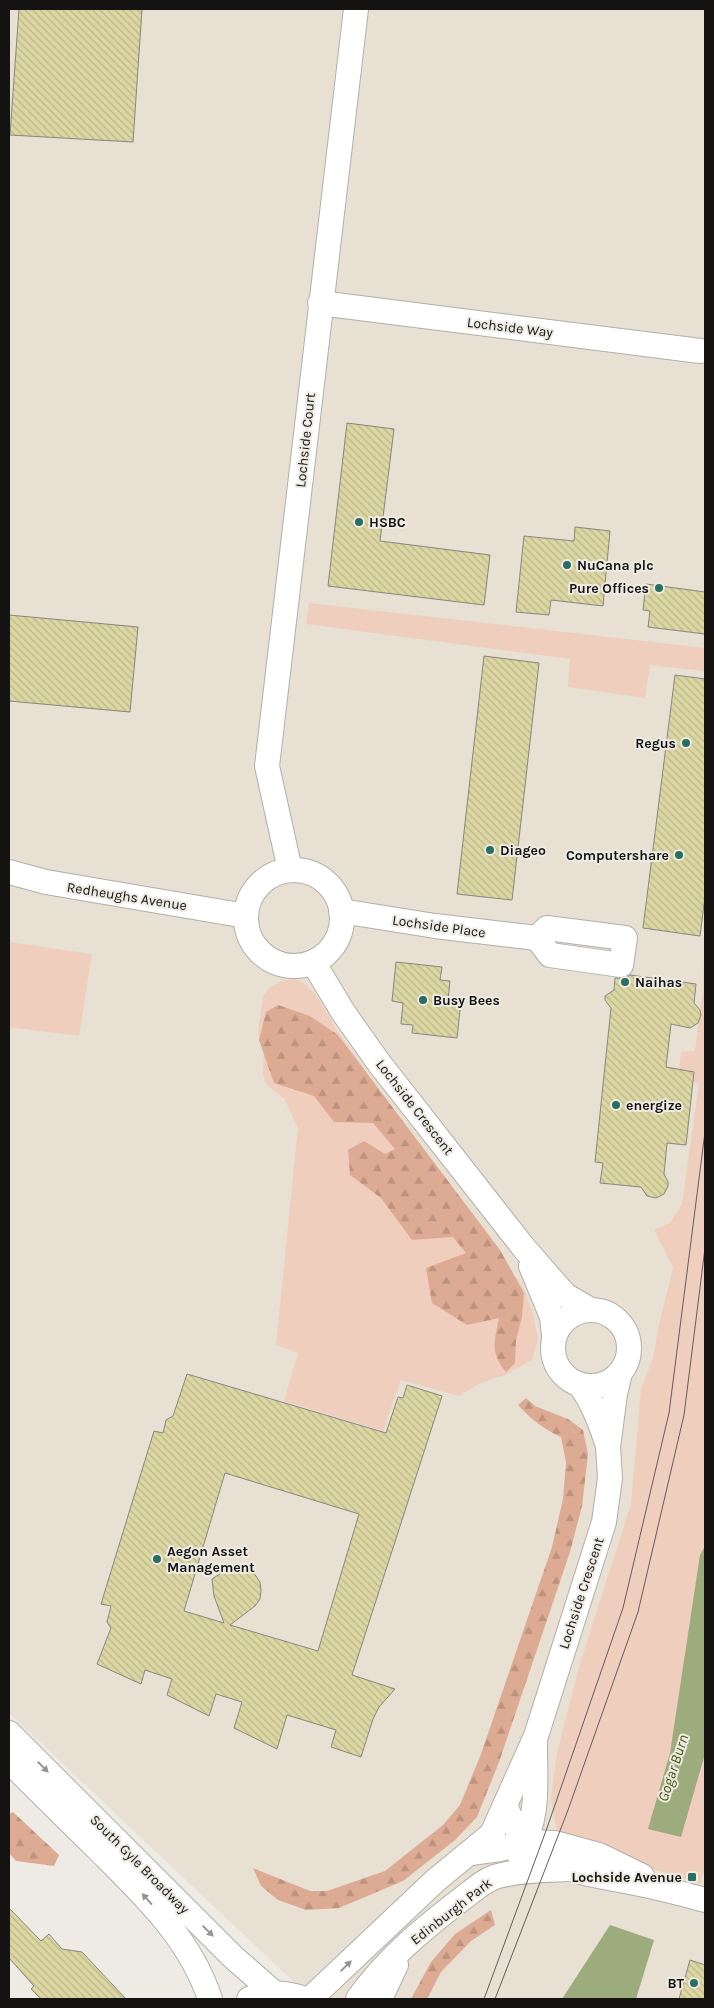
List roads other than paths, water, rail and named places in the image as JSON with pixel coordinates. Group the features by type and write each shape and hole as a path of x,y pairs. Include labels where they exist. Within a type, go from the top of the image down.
{"street":[{"name":"Lochside Court","path":"290,870 267,766 356,9"},
{"name":"Lochside Way","path":"320,303 700,351"},
{"path":"290,870 314,874 324,881 332,889 341,911 340,930 332,946 324,955 313,962 290,966 267,958 258,949 251,939 247,928 246,916 253,894 260,884 279,872 290,870"},
{"name":"Redheughs Avenue","path":"9,872 46,882 246,916"},
{"name":"Lochside Place","path":"341,911 445,928 537,938"},
{"name":"Lochside Crescent","path":"313,962 343,1012 379,1063 524,1248 565,1295 589,1310 607,1313 619,1322 624,1328 629,1342 628,1357 620,1373 608,1447 610,1478 604,1522 536,1736 492,1834 471,1853"},
{"name":"Lochside Crescent","path":"524,1248 552,1317 554,1335 552,1352 558,1368 568,1379 580,1385 590,1398 608,1447"},
{"path":"554,1335 559,1326 568,1317 576,1312 589,1310"},
{"path":"580,1385 600,1386 612,1380 620,1373"},
{"name":"South Gyle Broadway","path":"9,1733 233,1957 273,1992"},
{"name":"Lochside Crescent","path":"496,1876 516,1856 526,1842 532,1825 535,1806 536,1736"},
{"name":"South Gyle Broadway","path":"9,1761 145,1896 172,1928 198,1972 210,1999"},
{"path":"505,1804 515,1829 526,1842 538,1853 567,1869 668,1890 705,1900"},
{"name":"Lochside Crescent","path":"535,1806 546,1828 564,1845"},
{"path":"471,1853 500,1849 526,1842 564,1845 599,1856 668,1890"},
{"name":"Edinburgh Park","path":"310,1999 436,1880 471,1853"},
{"name":"Edinburgh Park","path":"358,1999 372,1979 405,1946 479,1886 496,1876 531,1871 567,1869"},
{"path":"380,1999 405,1946"},
{"path":"249,1999 273,1992 291,1994 305,1999"}],"water":[{"name":"Gogar Burn","path":"705,1546 705,1754 681,1837 648,1829 670,1753 700,1555"},
{"path":"610,1925 654,1940 636,1999 562,1999"}],"tram line":[{"path":"484,1999 547,1828 623,1608 669,1413 705,1132"},
{"path":"495,1999 568,1810 638,1612 684,1415 705,1248"}],"place":[{"name":"HSBC","path":"359,522"},
{"name":"NuCana plc","path":"567,565"},
{"name":"Pure Offices","path":"659,588"},
{"name":"Regus","path":"686,743"},
{"name":"Diageo","path":"490,850"},
{"name":"Computershare","path":"679,855"},
{"name":"Naihas","path":"625,982"},
{"name":"Busy Bees","path":"423,1000"},
{"name":"energize","path":"616,1105"},
{"name":"Aegon Asset Management","path":"157,1559"},
{"name":"Lochside Avenue","path":"692,1877"},
{"name":"BT","path":"694,1983"}]}
